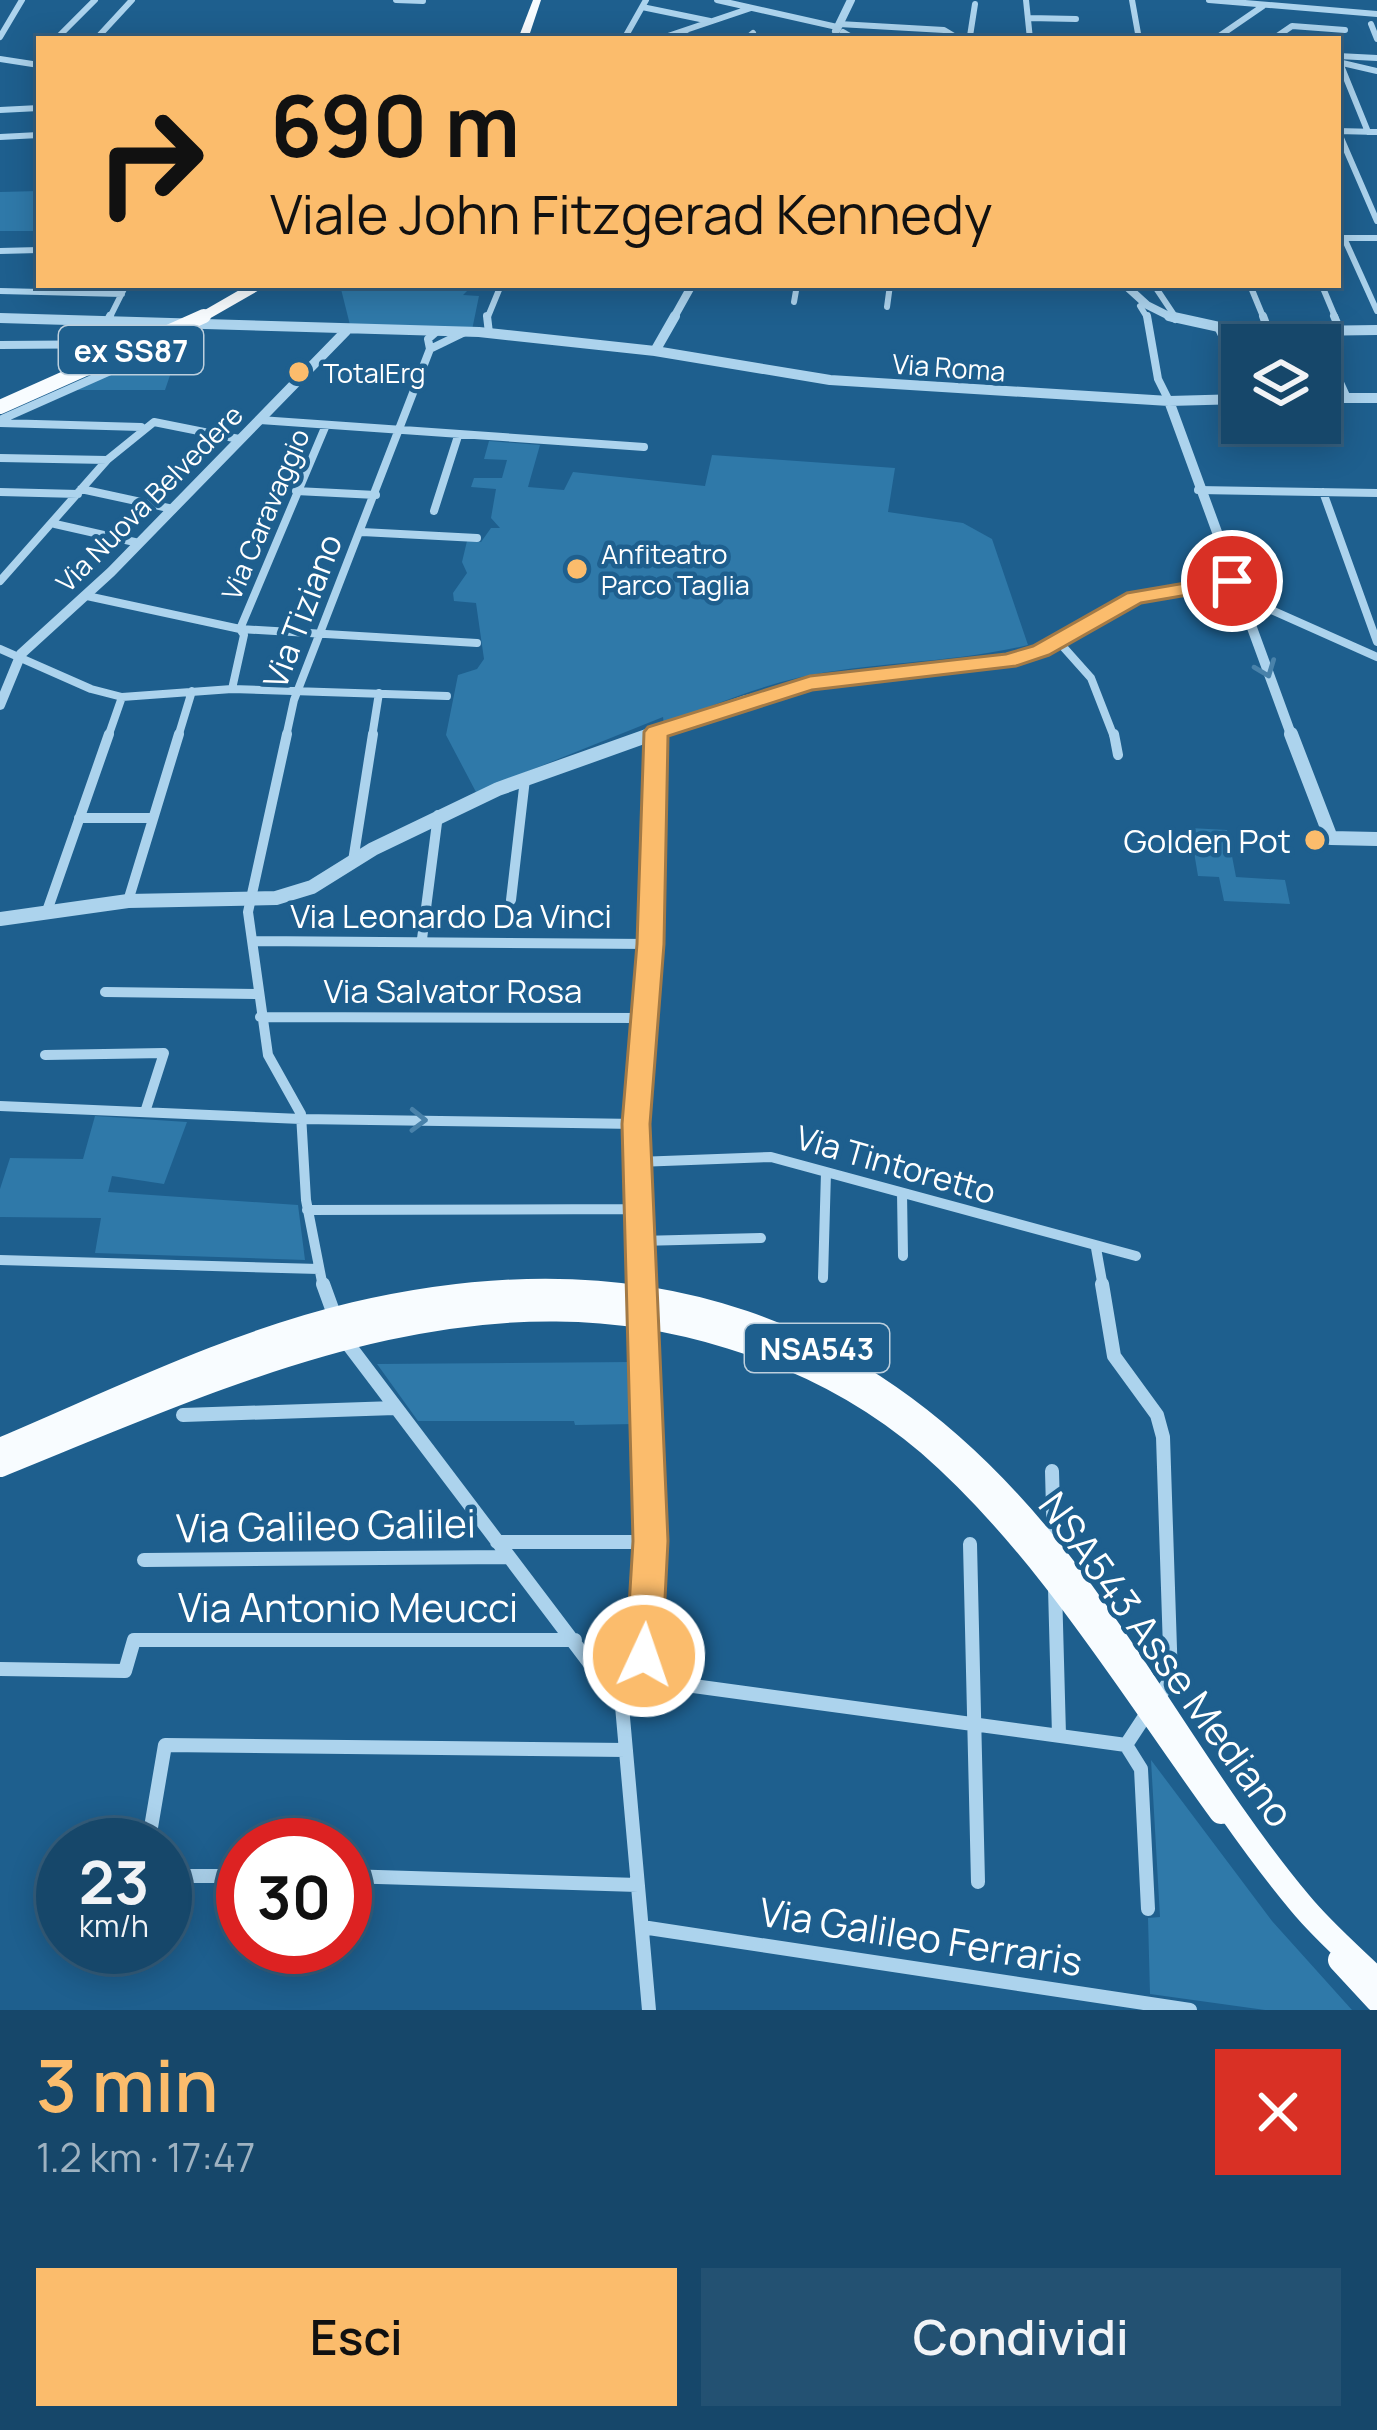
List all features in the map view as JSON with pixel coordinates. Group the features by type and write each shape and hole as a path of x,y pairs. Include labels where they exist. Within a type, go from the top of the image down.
{"highway":[{"path":"524,36 536,0"},
{"name":"ex SS87","path":"0,407 194,322 253,288"},
{"name":"NSA543 Asse Mediano","path":"0,1450 310,1328 475,1291 601,1290 728,1313 790,1334 875,1383 958,1446 1052,1551 1296,1899 1377,1980"},
{"name":"NSA543 Asse Mediano","path":"0,1465 298,1350 431,1316 517,1305 576,1304 652,1313 755,1342 809,1365 908,1429 985,1500 1054,1584 1291,1907 1377,2000"}],"street":[{"path":"2,31 22,0"},
{"path":"59,36 95,0"},
{"path":"99,36 132,0"},
{"path":"396,0 423,1"},
{"path":"717,0 837,31 944,30 954,36"},
{"path":"837,31 851,0"},
{"path":"1026,0 1030,36"},
{"path":"1132,0 1138,36"},
{"path":"1209,0 1377,14"},
{"path":"626,36 644,4 714,22"},
{"path":"970,36 975,4"},
{"path":"1219,36 1257,7"},
{"path":"668,36 751,8"},
{"path":"0,10 17,10"},
{"path":"1326,10 1327,28"},
{"path":"1029,18 1076,19"},
{"path":"1371,25 1377,38"},
{"path":"1278,36 1292,26 1345,30"},
{"path":"677,33 690,36"},
{"path":"0,58 36,62"},
{"path":"1341,60 1377,58"},
{"path":"1341,61 1377,71"},
{"path":"1341,66 1373,132 1341,131"},
{"path":"0,110 36,108"},
{"path":"0,137 36,135"},
{"path":"1341,138 1377,221"},
{"path":"1377,238 1341,238 1377,311"},
{"path":"0,250 36,250"},
{"path":"485,329 500,288"},
{"path":"656,350 690,288"},
{"path":"794,302 796,288"},
{"path":"887,307 890,288"},
{"path":"1127,288 1148,317 1158,379 1330,838 1377,839"},
{"path":"1156,288 1176,318"},
{"path":"1251,288 1266,324"},
{"path":"1323,288 1337,324"},
{"path":"0,291 124,289 107,322"},
{"path":"1140,306 1221,333"},
{"name":"Via Roma","path":"0,318 176,329 485,329 656,350 830,380 1169,401 1221,400"},
{"path":"0,422 161,347 176,329"},
{"path":"1341,331 1377,330"},
{"name":"Via Nuova Belvedere","path":"0,705 18,659 87,596 346,331"},
{"path":"402,332 430,349 465,332"},
{"name":"Via Tiziano","path":"302,1119 268,1055 249,901 298,691 437,340 436,332"},
{"path":"0,345 161,347"},
{"path":"1341,386 1347,398"},
{"path":"1341,398 1373,398 1377,411"},
{"path":"20,423 22,410"},
{"path":"260,420 644,447"},
{"path":"0,422 144,427"},
{"path":"0,580 55,524 107,460 144,427 154,422 239,439"},
{"name":"Via Caravaggio","path":"232,689 244,634 240,629 326,424"},
{"path":"434,511 458,436"},
{"path":"0,458 107,460"},
{"path":"1198,490 1377,493"},
{"path":"0,492 80,491 173,509"},
{"path":"296,491 376,495"},
{"path":"1323,492 1372,614 1377,641"},
{"path":"55,524 139,543"},
{"path":"362,532 477,538"},
{"path":"0,919 128,901 249,901 312,887 438,815 656,732 810,683 1008,661 1058,641 1135,597 1232,581"},
{"path":"1238,595 1377,657"},
{"path":"87,596 240,629 477,643"},
{"path":"1058,641 1084,662 1096,684 1118,755"},
{"path":"0,650 106,695 122,697 232,689 447,696"},
{"path":"128,901 192,691"},
{"path":"353,861 379,692"},
{"path":"47,911 122,697"},
{"path":"649,2010 622,1706 644,1656 650,1541 636,1124 650,944 656,732"},
{"path":"511,900 525,779"},
{"path":"422,939 438,815"},
{"path":"79,818 153,818"},
{"name":"Via Leonardo Da Vinci","path":"252,941 650,944"},
{"path":"105,992 258,994"},
{"name":"Via Salvator Rosa","path":"260,1017 646,1018"},
{"path":"45,1054 164,1053 146,1109"},
{"path":"0,1106 302,1119 636,1124"},
{"path":"302,1119 307,1210 319,1269 349,1350 622,1706"},
{"name":"Via Tintoretto","path":"637,1162 771,1157 1136,1256"},
{"path":"823,1278 826,1172"},
{"path":"902,1193 903,1256"},
{"path":"307,1210 638,1209"},
{"path":"639,1241 761,1238"},
{"path":"1096,1248 1114,1356 1157,1415 1163,1437 1171,1678 1126,1745"},
{"path":"0,1260 319,1269"},
{"path":"183,1415 395,1408"},
{"path":"1052,1471 1059,1735"},
{"path":"496,1542 650,1541"},
{"path":"970,1544 978,1882"},
{"name":"Via Galileo Galilei","path":"144,1560 509,1557"},
{"name":"Via Antonio Meucci","path":"0,1669 125,1671 134,1640 575,1640"},
{"path":"634,1678 1126,1745 1141,1768 1148,1909"},
{"path":"153,1818 165,1745 626,1750"},
{"path":"372,1877 638,1885"},
{"name":"Via Galileo Ferraris","path":"642,1927 1190,2010"}],"shaded area":[{"path":"36,191 36,231 0,231 0,192"},
{"path":"341,288 470,288 463,295 479,296 472,330 351,329"},
{"path":"171,342 181,343 165,390 74,390"},
{"path":"489,441 540,445 528,487 564,490 573,472 705,486 712,455 895,468 888,512 963,523 992,539 1028,645 780,682 664,725 663,717 476,792 446,735 458,675 477,669 484,659 476,603 454,601 453,593 467,573 462,562 467,541 481,542 491,528 500,528 491,518 496,489 471,487 474,478 502,478 507,460 484,459"},
{"path":"1190,828 1227,830 1236,877 1285,880 1290,904 1224,901 1219,877 1198,876"},
{"path":"95,1116 187,1122 164,1184 112,1176 108,1192 298,1205 305,1260 95,1253 101,1218 0,1217 0,1189 10,1158 83,1159"},
{"path":"633,1362 636,1424 575,1425 574,1421 418,1421 377,1364"},
{"path":"1151,1760 1272,1921 1352,2010 1265,2010 1150,1994 1148,1918 1160,1917"}],"place":[{"name":"TotalErg","path":"299,372"},
{"name":"Anfiteatro Parco Taglia","path":"577,569"},
{"name":"Golden Pot","path":"1315,840"}],"route":[{"path":"644,1656 650,1541 636,1124 650,944 656,732 810,683 1008,661 1041,651 1135,597 1232,581"}]}
